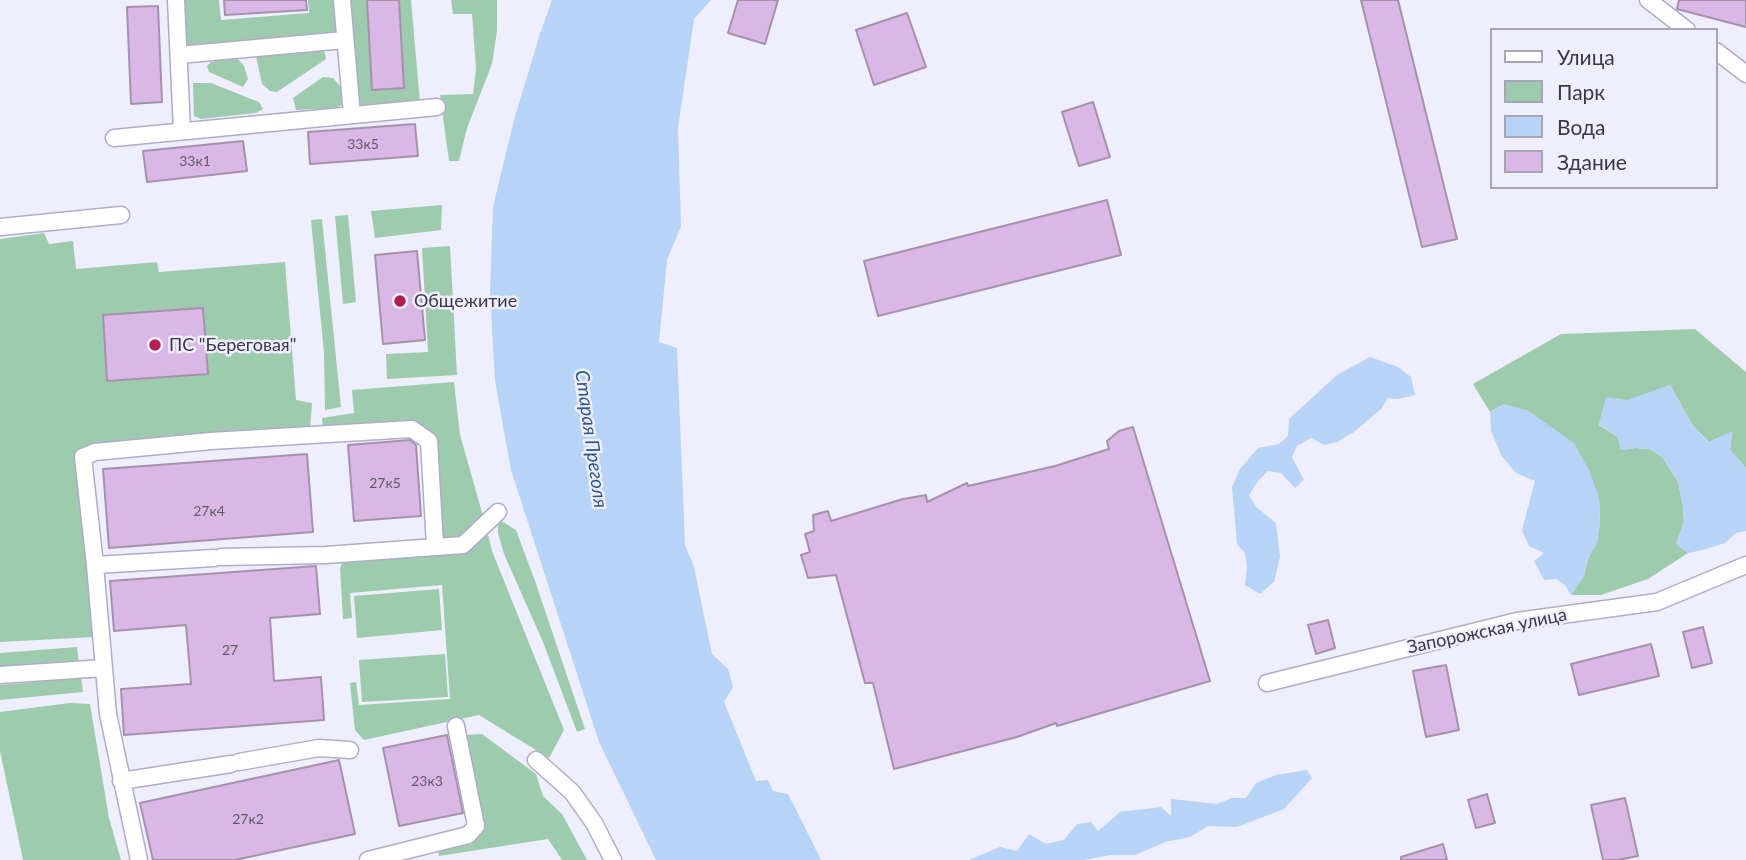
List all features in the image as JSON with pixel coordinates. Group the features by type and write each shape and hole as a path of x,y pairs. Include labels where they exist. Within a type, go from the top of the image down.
{"street":[{"path":"176,0 182,131"},
{"path":"342,0 352,114"},
{"path":"1648,0 1684,28"},
{"path":"178,55 345,40"},
{"path":"1718,53 1746,74"},
{"path":"114,138 437,107"},
{"path":"0,227 121,215"},
{"path":"139,860 108,714 83,457 96,452 211,441 412,429 429,441 435,546"},
{"path":"95,565 326,555 463,545 498,512"},
{"name":"Запорожская улица","path":"1267,683 1517,621 1657,602 1746,565"},
{"path":"0,675 104,668"},
{"path":"368,860 468,835 476,826 456,726"},
{"path":"121,781 319,748 350,750"},
{"path":"536,760 572,792 594,823 614,860"}],"green space":[{"path":"180,0 219,0 221,20 309,13 308,0 337,0 338,33 334,36 192,48 185,46"},
{"path":"349,0 411,0 420,103 363,109 358,103"},
{"path":"451,0 497,0 497,31 492,64 467,128 459,161 449,161 440,95 473,94 476,69 472,14 453,14"},
{"path":"324,50 326,59 277,92 270,91 262,84 256,56"},
{"path":"238,59 244,66 248,79 243,87 209,72 207,66 211,62"},
{"path":"323,77 333,78 340,86 344,103 337,108 296,110 293,98"},
{"path":"193,83 211,83 259,102 263,109 256,113 201,119 194,116"},
{"path":"442,205 441,230 375,238 371,211"},
{"path":"348,215 356,302 343,304 335,216"},
{"path":"322,219 341,407 325,410 324,353 311,220"},
{"path":"44,233 49,244 73,241 76,269 157,262 159,272 285,262 296,400 312,403 310,431 86,449 94,637 0,642 0,239"},
{"path":"450,246 457,375 387,379 386,354 428,352 422,248"},
{"path":"1695,329 1746,372 1746,468 1730,450 1732,432 1709,442 1693,426 1670,385 1603,411 1599,425 1618,437 1621,450 1650,449 1663,458 1678,482 1684,522 1676,544 1688,553 1648,579 1601,595 1571,595 1584,576 1588,559 1597,542 1600,523 1599,497 1504,404 1490,412 1473,384 1561,334"},
{"path":"454,382 460,435 483,516 461,540 446,541 442,538 432,439 415,424 323,431 322,418 354,413 352,390"},
{"path":"498,519 516,530 585,729 577,732 543,642 504,554 498,533"},
{"path":"487,531 492,551 564,730 549,758 479,715 364,740 355,730 350,683 356,682 359,705 450,699 442,585 350,593 352,618 343,619 340,568 344,559 464,550"},
{"path":"439,589 442,630 357,638 354,596"},
{"path":"77,647 79,664 0,669 0,653"},
{"path":"445,654 448,697 362,702 359,660"},
{"path":"81,678 83,692 0,700 0,685"},
{"path":"70,703 90,704 109,818 121,860 23,860 0,751 0,712"},
{"path":"482,734 536,774 543,796 562,814 587,860 562,860 548,839 439,856 438,851 472,844 483,832 465,735"}],"water":[{"name":"Старая Преголя","path":"552,0 711,0 694,19 678,128 681,226 667,260 659,342 677,348 685,545 694,567 712,654 728,669 733,687 724,702 756,781 768,780 773,791 788,794 821,860 656,860 599,742 511,470 495,381 490,291 493,207 514,120"},
{"path":"1370,357 1398,367 1411,377 1415,395 1388,398 1381,409 1354,432 1337,442 1324,445 1311,438 1297,446 1292,457 1304,480 1295,488 1281,473 1268,471 1258,481 1249,495 1256,507 1276,523 1280,557 1274,582 1260,594 1245,585 1245,553 1237,544 1232,487 1240,469 1258,448 1279,444 1288,436 1289,419 1337,375"},
{"path":"1670,385 1693,426 1708,442 1733,431 1730,450 1746,468 1746,531 1736,533 1725,543 1688,553 1676,544 1684,522 1683,506 1678,482 1663,458 1650,449 1621,450 1618,437 1599,424 1606,397 1627,400"},
{"path":"1504,404 1527,410 1574,443 1589,470 1599,497 1600,523 1597,542 1588,559 1584,576 1571,595 1565,585 1556,579 1544,580 1534,561 1544,553 1529,546 1522,530 1535,481 1516,473 1501,455 1491,431 1490,412"},
{"path":"1307,770 1312,778 1284,809 1237,827 1208,826 1190,837 1165,842 1135,855 1111,855 1084,860 969,860 1000,847 1017,851 1029,834 1046,844 1064,840 1077,824 1091,822 1098,831 1120,812 1161,807 1171,816 1171,799 1217,804 1232,798 1246,798 1256,783 1276,775"}],"building":[{"path":"224,0 306,0 307,10 225,15"},
{"path":"367,0 399,0 404,88 372,90"},
{"path":"738,0 778,0 765,44 728,33"},
{"path":"1361,0 1398,0 1457,239 1422,247"},
{"path":"1679,0 1746,0 1746,27 1677,9"},
{"path":"158,6 162,102 131,104 127,7"},
{"path":"907,13 926,67 874,85 856,30"},
{"path":"1093,102 1110,157 1079,166 1062,112"},
{"path":"415,124 418,156 310,164 308,132"},
{"path":"243,141 247,171 147,182 143,151"},
{"path":"1107,200 1121,255 878,316 864,261"},
{"name":"Общежитие","path":"417,251 425,340 383,344 375,255"},
{"name":"ПС \"Береговая\"","path":"203,308 208,374 107,381 103,315"},
{"path":"1133,427 1210,681 1057,726 1056,723 1017,737 894,769 873,683 865,683 836,575 808,578 801,555 810,552 805,534 814,531 813,515 828,511 831,521 903,499 926,495 927,502 967,483 968,486 1055,466 1109,449 1107,441 1119,431"},
{"path":"410,440 416,445 421,516 354,521 348,445"},
{"path":"307,454 313,532 109,548 103,469"},
{"path":"316,566 320,614 270,618 274,681 321,677 324,720 124,735 121,689 191,684 186,625 114,631 110,581"},
{"path":"1328,620 1335,648 1316,654 1308,625"},
{"path":"1703,627 1712,663 1692,668 1683,632"},
{"path":"1651,644 1659,676 1579,695 1571,664"},
{"path":"1446,665 1459,730 1426,737 1413,671"},
{"path":"447,735 463,813 399,826 383,748"},
{"path":"339,760 355,834 235,860 153,860 140,803"},
{"path":"1487,794 1495,823 1476,828 1468,800"},
{"path":"1625,798 1638,856 1603,860 1591,805"},
{"path":"1443,844 1447,860 1401,860 1401,857"}],"place":[{"name":"Общежитие","path":"400,301"},
{"name":"ПС \"Береговая\"","path":"155,345"}]}
